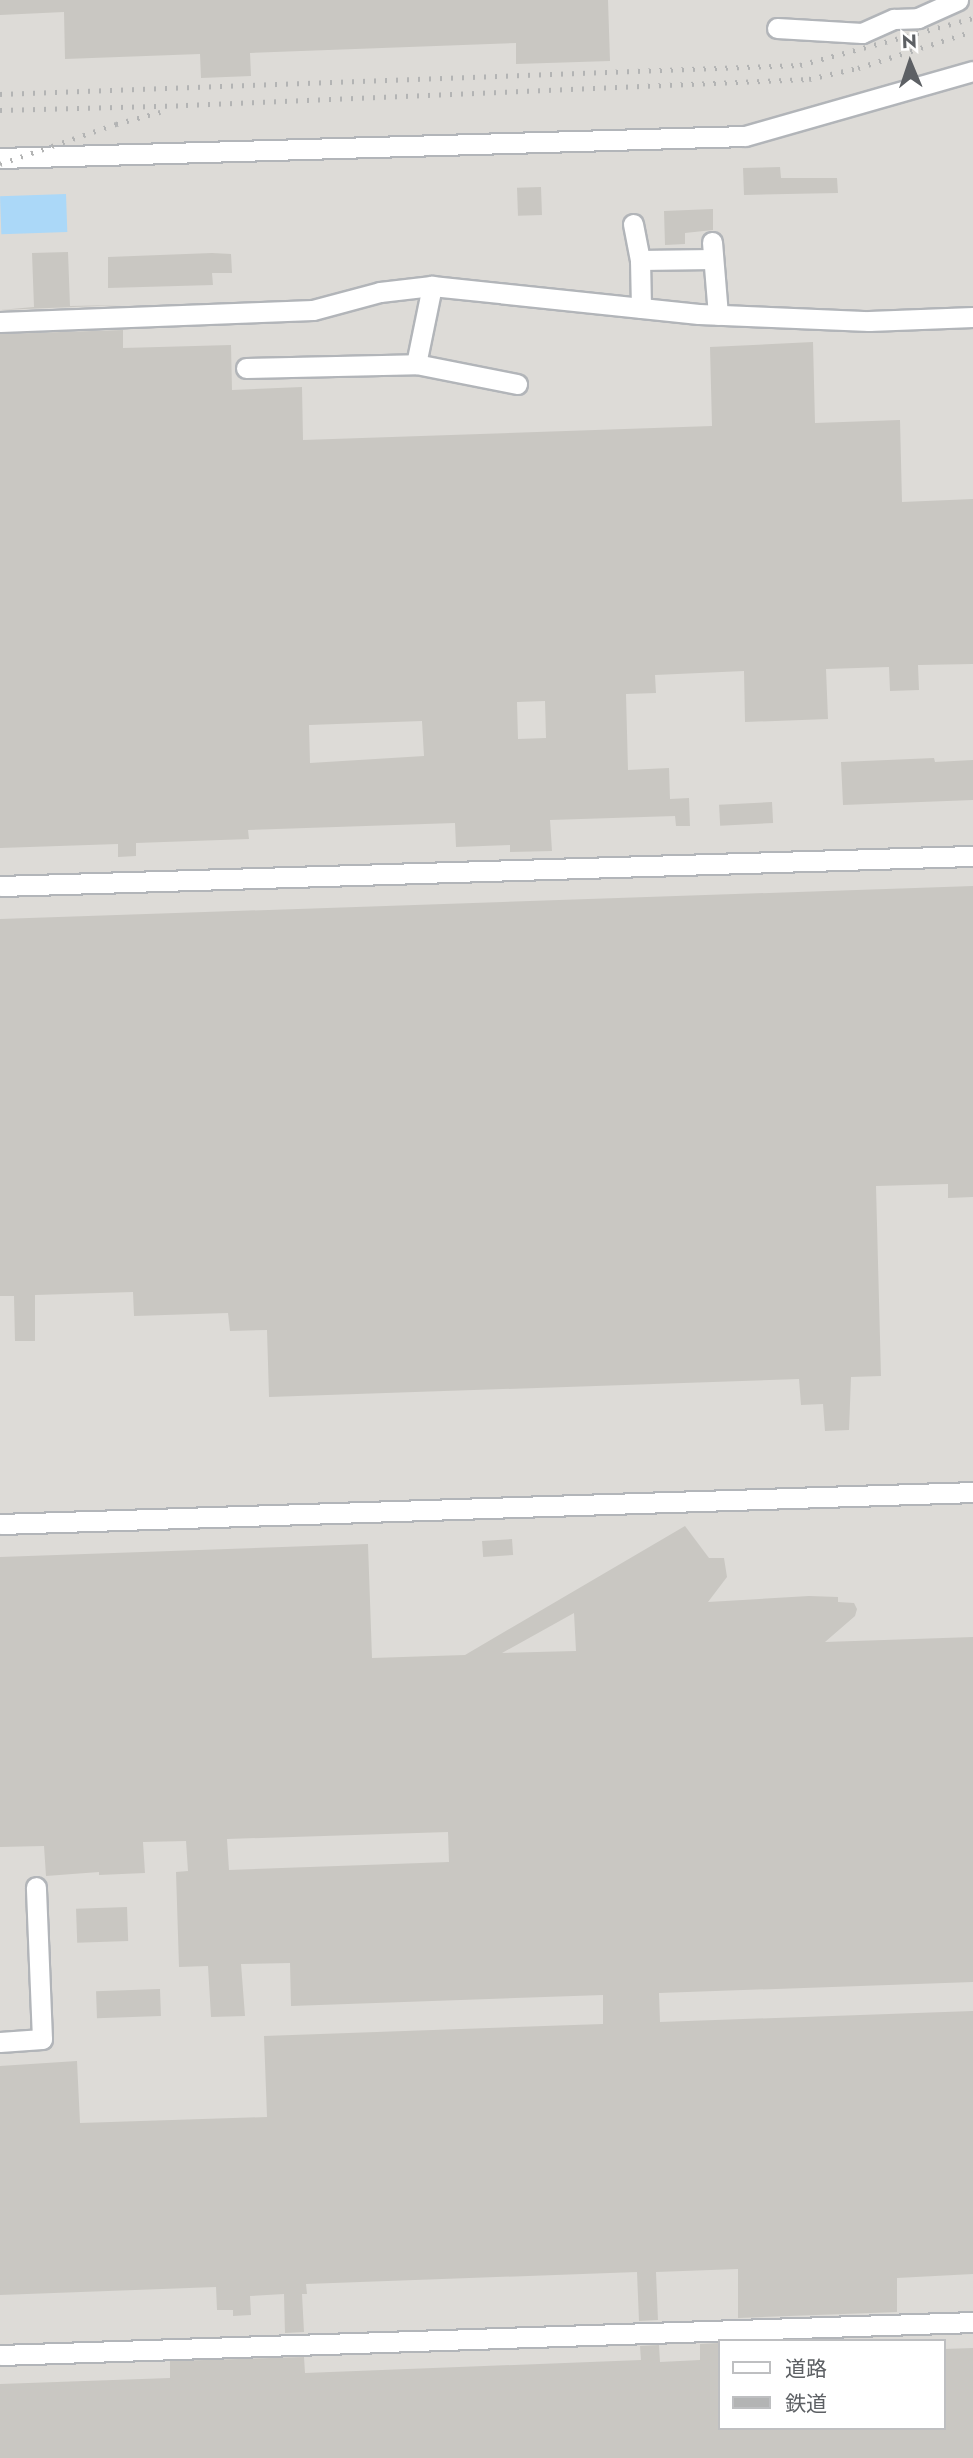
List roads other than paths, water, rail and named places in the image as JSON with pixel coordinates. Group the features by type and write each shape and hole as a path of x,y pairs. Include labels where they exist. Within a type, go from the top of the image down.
{"lane":[{"path":"776,28 862,33 894,19 918,18 958,0"},
{"path":"0,158 746,136 973,71"},
{"path":"633,224 640,260 641,308"},
{"path":"640,260 713,250 718,314"},
{"path":"0,322 313,310 380,292 432,286 718,314 869,321 973,317"},
{"path":"416,364 432,286"},
{"path":"246,368 416,364 517,384"},
{"path":"0,886 973,856"},
{"path":"0,1524 973,1492"},
{"path":"0,2042 42,2039 36,1887"},
{"path":"0,2355 973,2322"}],"water":[{"path":"66,194 67,232 1,234 0,196"}],"railway":[{"path":"0,94 800,65 973,18"},
{"path":"0,110 186,105 809,79 858,68 973,31"},
{"path":"0,164 116,124 160,112"}]}
